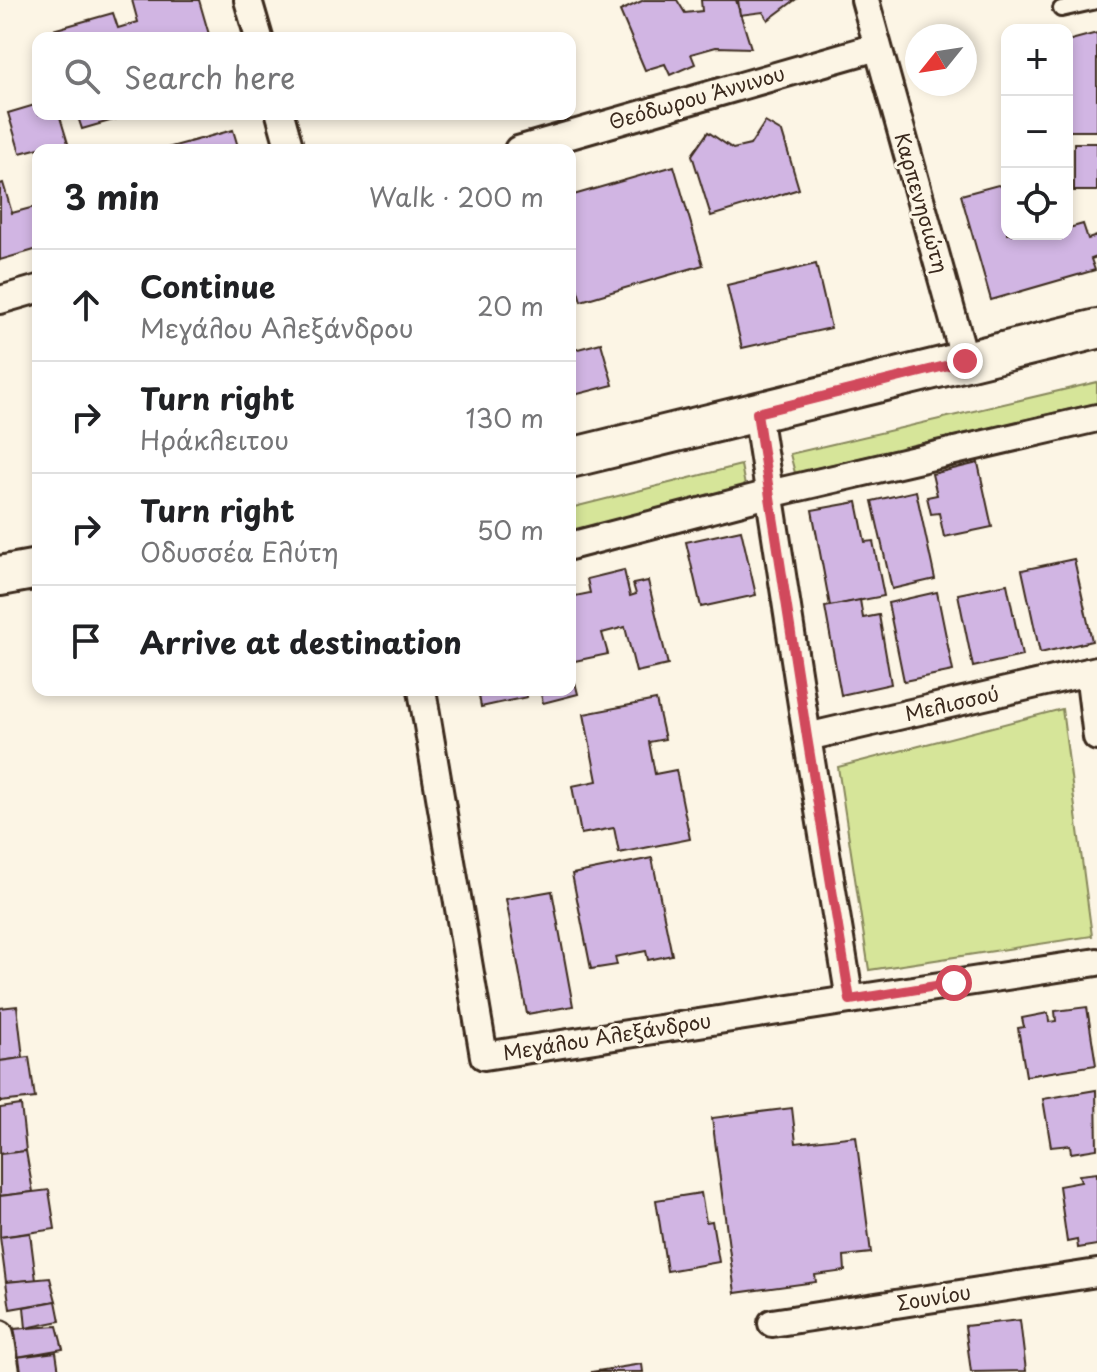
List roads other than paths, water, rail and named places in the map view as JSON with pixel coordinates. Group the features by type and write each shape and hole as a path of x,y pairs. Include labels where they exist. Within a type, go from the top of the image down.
{"main road":[{"path":"576,457 1097,329"},
{"path":"0,576 32,570"}],"street":[{"path":"248,0 257,32"},
{"name":"Καρπενησιώτη","path":"865,0 965,361"},
{"name":"Θεόδωρου Άννινου","path":"539,144 877,47"},
{"path":"282,120 288,144"},
{"path":"0,300 32,291"},
{"path":"757,413 850,1000"},
{"path":"576,544 769,494 1097,418"},
{"path":"1093,671 1097,737"},
{"name":"Μελισσού","path":"807,737 1093,671"},
{"name":"Μεγάλου Αλεξάνδρου","path":"423,696 484,1056 1097,962"},
{"name":"Σουνίου","path":"772,1323 1097,1273"},
{"path":"0,1334 6,1372"}],"lane":[{"path":"1061,9 1097,1"}]}
